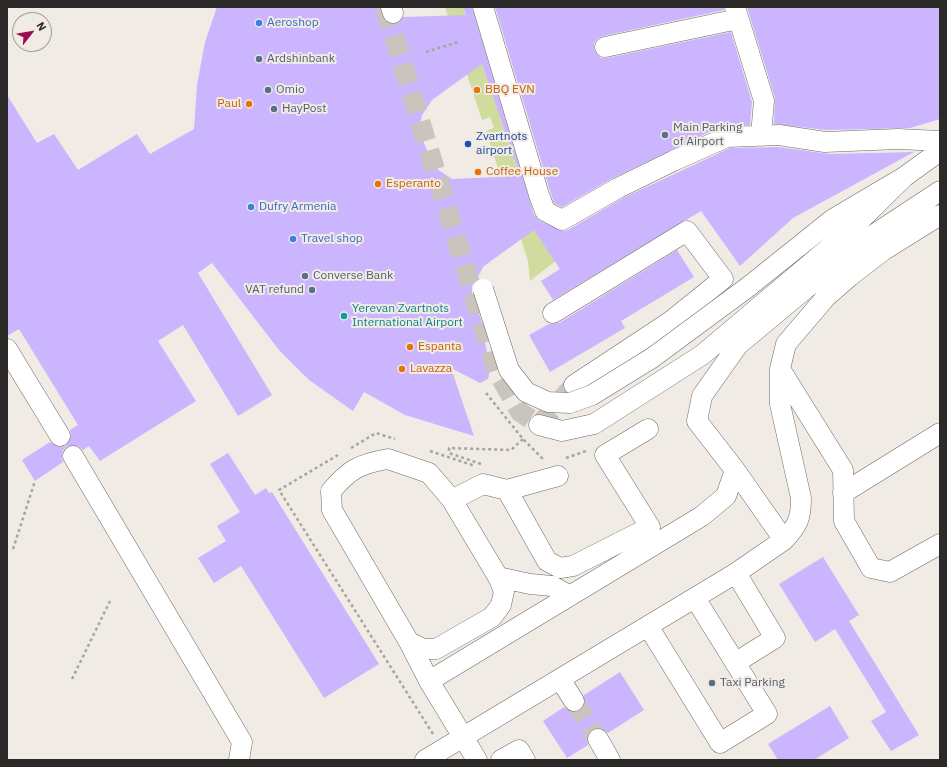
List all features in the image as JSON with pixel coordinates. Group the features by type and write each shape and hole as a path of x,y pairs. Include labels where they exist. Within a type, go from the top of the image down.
{"lane":[{"path":"483,7 539,195 545,211 562,220 618,188 727,137 779,134 825,142 898,138 940,141"},
{"path":"605,47 736,13 764,101 761,135"},
{"path":"483,289 509,370 526,392 548,402 570,403 592,395 652,358 748,287 833,219 904,177 940,151"},
{"path":"539,425 562,431 594,424 702,355 848,232 904,177"},
{"path":"784,540 735,470 697,420 702,396 738,345 858,245 940,191"},
{"path":"425,760 736,573 784,540 797,525 801,512 801,498 780,404 780,369 786,344 826,296 884,250 940,215"},
{"path":"553,313 687,232 723,279 671,321 574,385"},
{"path":"7,349 60,436"},
{"path":"780,369 843,470 844,520 871,568 890,572 940,544"},
{"path":"507,490 547,561 560,568 573,566 650,527 605,455 648,429"},
{"path":"843,493 940,433"},
{"path":"73,456 242,742 239,760"},
{"path":"409,642 423,649 436,649 492,617 501,605 504,591 498,577 452,500 429,474 388,459 364,463 344,476 331,491 332,510 409,642 429,681 476,760"},
{"path":"452,500 483,484 507,490 556,467"},
{"path":"429,681 702,516 726,496 735,470"},
{"path":"735,664 775,638 736,573"},
{"path":"498,577 530,584 552,586 570,596"},
{"path":"648,626 720,743 767,714 694,598"},
{"path":"560,679 574,701"},
{"path":"598,739 610,760"},
{"path":"500,760 519,750 525,760"}],"path":[{"path":"426,52 458,42"},
{"path":"486,393 522,439 556,467 588,449"},
{"path":"350,448 376,433 398,440"},
{"path":"486,466 449,453 449,448 511,450 522,439"},
{"path":"428,450 479,467"},
{"path":"344,452 279,490 443,750"},
{"path":"13,549 35,481"},
{"path":"72,679 110,601"}],"green space":[{"path":"445,7 463,7 542,242 562,256 530,281 528,261 486,131 494,128 490,117 482,120"}],"building":[{"name":"Yerevan Zvartnots International Airport","path":"217,7 380,7 382,17 386,22 397,24 403,17 466,15 463,7 472,7 534,215 540,221 562,231 568,230 623,198 730,148 778,147 830,154 914,152 793,218 740,266 701,211 553,300 541,281 560,269 534,230 484,266 472,286 472,293 481,319 490,370 488,379 480,383 451,368 474,436 405,415 364,392 353,411 309,380 279,350 212,263 198,273 272,395 238,416 183,325 158,341 196,401 100,461 89,446 83,450 78,446 68,446 63,450 63,462 35,481 22,460 50,442 60,447 66,446 71,436 70,430 78,425 19,329 7,336 7,95 37,143 54,134 78,170 137,134 150,154 194,129 197,85 205,42","holes":["482,64 520,176 452,179 434,167 419,131 422,115 432,100"]},
{"path":"495,7 724,7 724,10 603,36 598,38 594,43 594,50 601,58 607,58 731,32 752,102 750,125 722,126 613,178 562,207 554,203"},
{"path":"747,7 940,7 940,119 910,128 826,130 774,124 775,98"},
{"path":"677,250 694,277 621,321 625,328 550,372 529,335 549,324 559,323"},
{"path":"228,453 255,495 266,488 269,493 272,492 379,664 324,698 241,566 214,583 198,558 226,541 217,526 240,512 210,464"},
{"path":"823,557 859,615 849,621 919,735 891,751 871,721 886,712 835,629 815,642 779,584"},
{"path":"620,672 644,710 608,733 598,728 592,729 587,739 588,745 567,758 543,721 564,707 569,711 580,711 584,706 584,695"},
{"path":"830,706 849,738 814,760 778,760 768,744"}],"tunnel":[{"path":"385,7 497,371 520,412 539,425 574,385"},
{"path":"574,701 598,739"}],"place":[{"name":"Aeroshop","path":"259,23"},
{"name":"Ardshinbank","path":"259,59"},
{"name":"Omio","path":"268,90"},
{"name":"BBQ EVN","path":"477,90"},
{"name":"Paul","path":"249,104"},
{"name":"HayPost","path":"274,109"},
{"name":"Main Parking of Airport","path":"665,135"},
{"name":"Zvartnots airport","path":"468,144"},
{"name":"Coffee House","path":"478,172"},
{"name":"Esperanto","path":"378,184"},
{"name":"Dufry Armenia","path":"251,207"},
{"name":"Travel shop","path":"293,239"},
{"name":"Converse Bank","path":"305,276"},
{"name":"VAT refund","path":"312,290"},
{"name":"Yerevan Zvartnots International Airport","path":"344,316"},
{"name":"Espanta","path":"410,347"},
{"name":"Lavazza","path":"402,369"},
{"name":"Taxi Parking","path":"712,683"}]}
